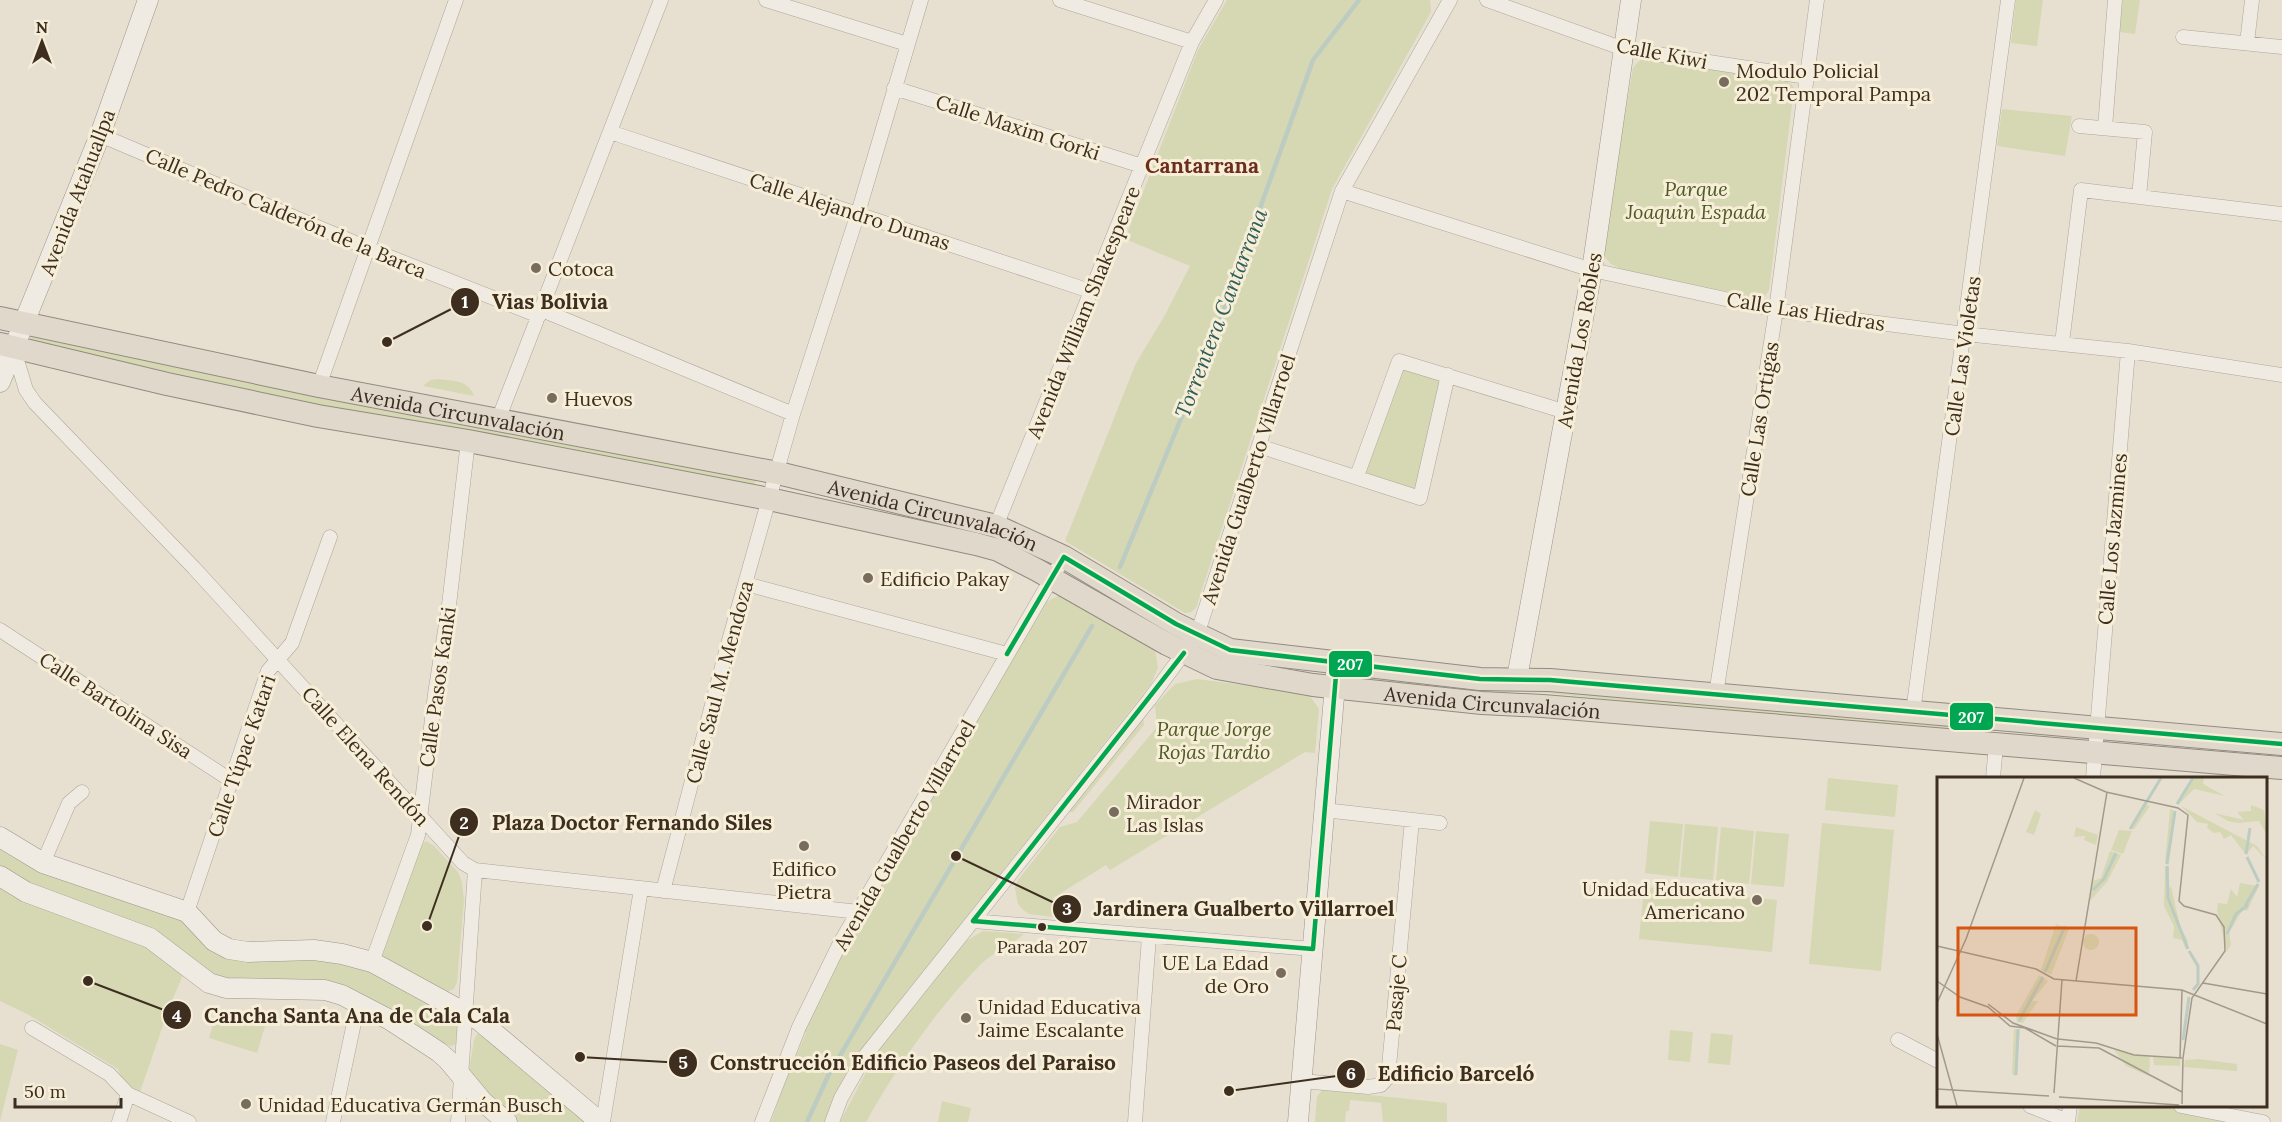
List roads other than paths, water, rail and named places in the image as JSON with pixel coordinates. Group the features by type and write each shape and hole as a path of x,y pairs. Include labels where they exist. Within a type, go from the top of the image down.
{"highway":[{"name":"Avenida Circunvalación","path":"0,318 319,386 778,473 996,526 1064,557 1190,644 1217,668 1334,688 1482,703 1542,706 2282,768"},
{"name":"Avenida Circunvalación","path":"7,345 167,384 272,406 770,499 976,544 998,550 1052,579 1190,644 1480,680 1517,678 2282,744"}],"main road":[{"name":"Avenida Atahuallpa","path":"0,382 7,345 31,309 100,135 148,0"},
{"name":"Avenida Los Robles","path":"1517,678 1592,270 1631,0"},
{"path":"1298,1122 1337,663"},
{"path":"0,837 43,863 187,912 214,940 229,949 248,952 314,950 372,962 466,1013 496,1034 602,1122"},
{"path":"0,876 26,892 150,938 209,983 226,988 325,990 342,995 390,1020 439,1052 483,1102 507,1122"}],"street":[{"path":"319,386 456,0"},
{"path":"498,420 661,0"},
{"path":"766,0 907,44"},
{"name":"Calle Saul M. Mendoza","path":"663,891 793,414 858,213 921,0"},
{"path":"1060,0 1192,42"},
{"name":"Avenida William Shakespeare","path":"996,526 1192,42 1216,0"},
{"name":"Avenida Gualberto Villarroel","path":"832,1122 841,1098 865,1056 1149,700 1190,644 1259,446 1342,191 1450,0"},
{"name":"Calle Kiwi","path":"1487,0 1624,49 1807,77"},
{"name":"Calle Las Ortigas","path":"1716,694 1776,310 1817,0"},
{"name":"Calle Las Violetas","path":"1913,712 2008,0"},
{"path":"2105,128 2115,0"},
{"path":"2247,43 2252,0"},
{"path":"2183,37 2282,47"},
{"name":"Calle Maxim Gorki","path":"894,88 1142,166"},
{"path":"2079,126 2145,132 2139,197"},
{"name":"Calle Alejandro Dumas","path":"610,132 1090,291"},
{"name":"Calle Pedro Calderón de la Barca","path":"100,135 367,248 540,313 793,414"},
{"path":"2062,343 2081,190 2282,214"},
{"name":"Calle Las Hiedras","path":"1342,191 1592,270 1776,310 1965,334 2128,351 2282,375"},
{"name":"Calle Elena Rendón","path":"7,345 26,390 35,403 278,659 463,863 475,870"},
{"name":"Calle Los Jazmines","path":"2094,777 2128,351"},
{"path":"1357,476 1399,361 1566,412"},
{"path":"1259,446 1419,498 1448,375"},
{"name":"Calle Pasos Kanki","path":"372,962 418,835 468,441"},
{"name":"Calle Túpac Katari","path":"187,912 268,671 292,643 330,537"},
{"name":"Avenida Gualberto Villarroel","path":"762,1122 799,1027 840,943 1064,557"},
{"path":"746,584 1007,654"},
{"name":"Calle Bartolina Sisa","path":"0,630 232,781"},
{"path":"1993,777 1996,745"},
{"path":"43,863 69,803 82,792"},
{"path":"1324,810 1440,823"},
{"name":"Pasaje C","path":"1302,1081 1368,1087 1381,1086 1388,1077 1412,820"},
{"path":"458,1122 475,870 859,912"},
{"path":"602,1122 642,889"},
{"path":"973,921 1313,950"},
{"path":"1135,1122 1149,937"},
{"path":"333,1122 358,1004"},
{"path":"32,1028 109,1074 128,1094 189,1122"},
{"path":"1898,1040 1937,1060"},
{"path":"119,1122 128,1094"},
{"path":"2032,1107 2068,1122 2070,1107"},
{"path":"2186,1107 2263,1122"}],"waterway":[{"name":"Torrentera Cantarrana","path":"1120,567 1210,348 1313,60 1359,0"},
{"name":"Torrentera Cantarrana","path":"807,1122 828,1076 1092,626"}],"place":[{"name":"Modulo Policial 202 Temporal Pampa","path":"1724,82"},
{"name":"Cotoca","path":"536,268"},
{"name":"Vias Bolivia","path":"387,342"},
{"name":"Huevos","path":"552,398"},
{"name":"Edificio Pakay","path":"868,578"},
{"name":"Mirador Las Islas","path":"1114,812"},
{"name":"Edifico Pietra","path":"804,846"},
{"name":"Jardinera Gualberto Villarroel","path":"956,856"},
{"name":"Unidad Educativa Americano","path":"1757,900"},
{"name":"Plaza Doctor Fernando Siles","path":"427,926"},
{"name":"Parada 207","path":"1042,927"},
{"name":"UE La Edad de Oro","path":"1281,973"},
{"name":"Cancha Santa Ana de Cala Cala","path":"88,981"},
{"name":"Unidad Educativa Jaime Escalante","path":"966,1018"},
{"name":"Construcción Edificio Paseos del Paraiso","path":"580,1057"},
{"name":"Edificio Barceló","path":"1229,1091"},
{"name":"Unidad Educativa Germán Busch","path":"246,1104"}],"district":[{"name":"Cantarrana","path":"1202,165"}],"park label":[{"name":"Parque Joaquin Espada","path":"1696,200"},
{"name":"Parque Jorge Rojas Tardio","path":"1214,740"}]}
